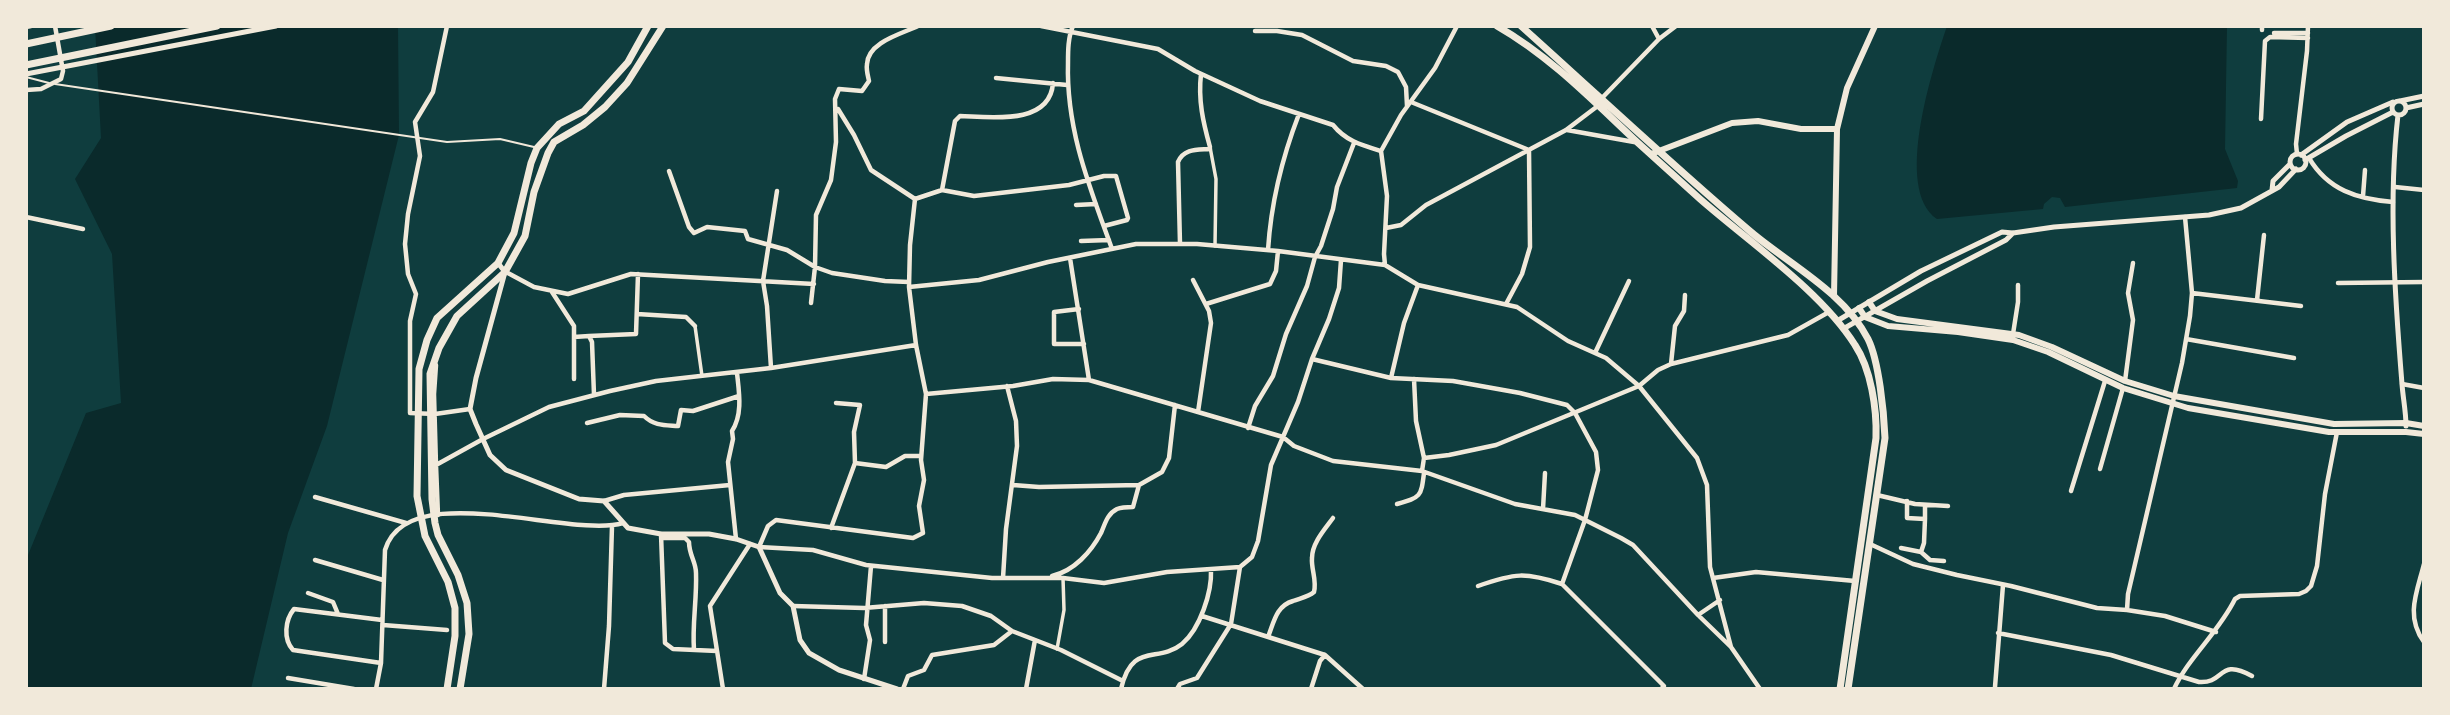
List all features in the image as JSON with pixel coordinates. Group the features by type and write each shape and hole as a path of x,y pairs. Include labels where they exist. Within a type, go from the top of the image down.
{"main road":[{"path":"29,44 111,26"},
{"path":"26,65 38,68 217,26"},
{"path":"447,689 455,608 448,582 425,536 417,496 419,369 437,318 498,263 514,233 537,148 559,124 584,111 628,62 648,26"},
{"path":"460,689 469,634 467,603 435,523 432,499 430,374 439,348 457,316 505,272 525,236 534,192 554,142 583,125 605,107 626,83 663,26"},
{"path":"1497,26 1532,48 1661,151 1752,233 1833,296 1857,321 1870,341 1884,412 1885,438 1848,689"},
{"path":"1521,26 1600,102 1638,143 1829,312 1857,347 1871,388 1877,418 1875,449 1840,689"},
{"path":"1833,296 1837,129 1847,88 1875,26"},
{"path":"1651,155 1732,123 1758,121 1801,129 1837,129"},
{"path":"1869,302 1875,311 1896,319 2013,334 2052,347 2124,385"},
{"path":"1859,308 1865,317 1888,326 2013,340 2048,352 2105,381 2173,400 2297,427 2337,432 2406,432 2424,435"},
{"path":"2173,400 2334,424 2406,423 2424,426"}],"street":[{"path":"26,90 53,85 61,79 63,71 55,26"},
{"path":"26,76 38,68 276,26"},
{"path":"447,26 433,92 415,122 420,156 405,244 408,274 416,294 410,321 410,413 435,414 470,409"},
{"path":"811,303 816,215 831,180 836,142 835,99 839,89 862,91 869,81 866,63 871,51 887,40 918,26"},
{"path":"1041,26 1158,49 1201,74 1260,101 1334,125 1340,134 1354,143 1381,151"},
{"path":"1073,26 1070,32 1067,100 1078,152 1112,249"},
{"path":"1385,265 1387,196 1381,151 1409,104 1435,68 1457,26"},
{"path":"1652,26 1659,39"},
{"path":"1386,228 1401,225 1426,205 1566,130 1600,102 1672,27"},
{"path":"1255,31 1302,35 1353,61 1386,66 1398,72 1406,87 1409,104"},
{"path":"2274,33 2308,32"},
{"path":"2261,119 2265,41 2270,37 2308,32"},
{"path":"2308,32 2296,144 2303,157 2332,186 2393,202"},
{"path":"1201,74 1199,93 1202,120 1216,179 1215,246"},
{"path":"996,78 1067,85"},
{"path":"942,190 955,121 960,116 1020,115 1042,108 1052,97 1053,83"},
{"path":"2303,157 2347,122 2367,112 2424,96"},
{"path":"2397,102 2406,108 2424,104"},
{"path":"2397,102 2391,107 2396,114 2393,202 2406,432"},
{"path":"1409,104 1529,150"},
{"path":"836,106 871,170 915,199"},
{"path":"2272,190 2273,181 2290,164 2291,158 2303,157 2372,123 2403,114 2406,108"},
{"path":"2367,112 2372,123"},
{"path":"1268,250 1270,220 1285,149 1299,114"},
{"path":"1566,130 1638,143"},
{"path":"1248,428 1255,406 1273,376 1286,334 1307,286 1337,187 1354,143"},
{"path":"1180,244 1178,162 1180,157 1188,152 1210,148"},
{"path":"1506,304 1522,274 1530,247 1529,150"},
{"path":"1837,321 1921,271 2002,232 2209,215 2241,208 2279,187 2296,169 2304,167 2303,157"},
{"path":"2290,164 2296,169"},
{"path":"2363,196 2365,170"},
{"path":"669,171 689,227 694,233 706,227 744,231 748,239 787,250 815,267 858,278 909,284 979,280 1136,244 1180,244 1278,251 1385,265 1418,285 1517,307 1568,341 1606,358 1639,386 1697,458 1706,485 1710,567 1731,647"},
{"path":"915,199 942,190 974,196 1087,181 1104,176 1118,178 1128,218 1104,226"},
{"path":"2395,187 2424,190"},
{"path":"771,369 763,281 777,191"},
{"path":"897,689 839,670 809,653 800,640 793,606 780,593 759,547 768,526 776,520 913,538 923,533 923,517 919,506 924,480 921,456 926,394 916,345 909,284 915,199"},
{"path":"1076,205 1096,204"},
{"path":"26,217 83,229"},
{"path":"2127,610 2128,594 2186,339 2192,293 2185,217"},
{"path":"1843,329 2006,240 2013,233"},
{"path":"2257,300 2264,235"},
{"path":"1081,241 1109,240"},
{"path":"1206,304 1270,284 1276,271 1278,251"},
{"path":"1070,258 1089,380"},
{"path":"660,536 709,534 759,547 813,550 871,566 1003,578 1063,578 1104,583 1167,572 1240,567 1252,557 1258,541 1270,465 1298,402 1339,288 1341,260"},
{"path":"498,263 505,272 534,287 568,295 631,274 814,284"},
{"path":"2100,469 2124,385 2133,320 2128,293 2133,263"},
{"path":"1921,271 1927,281"},
{"path":"505,272 481,354 470,409 490,455 506,470 579,499 604,501 624,495 730,485"},
{"path":"574,337 636,334 638,274"},
{"path":"1193,280 1206,304 1211,323 1198,412"},
{"path":"1595,353 1629,281"},
{"path":"2338,283 2424,282"},
{"path":"1391,378 1404,323 1418,285"},
{"path":"2013,334 2018,285"},
{"path":"552,291 574,326 574,379"},
{"path":"2192,293 2301,306"},
{"path":"1671,364 1675,326 1684,311 1685,295"},
{"path":"1079,310 1054,312 1054,344 1084,344"},
{"path":"1424,458 1496,445 1639,386 1658,370 1671,364 1788,335 1829,312"},
{"path":"637,314 686,317 695,326 703,377"},
{"path":"589,336 592,342 594,396"},
{"path":"2186,339 2294,358"},
{"path":"438,515 435,369 443,345"},
{"path":"436,465 549,407 656,381 771,369 916,345"},
{"path":"1312,359 1391,378 1453,381 1567,405 1575,413 1595,452 1598,470 1585,520 1562,584"},
{"path":"736,539 728,462 732,431 737,423 737,373"},
{"path":"926,394 1007,387 1054,379 1089,380 1283,437 1294,446 1333,461 1423,472 1483,494 1574,515 1633,545 1731,647 1760,689"},
{"path":"1397,504 1418,498 1421,494 1424,458 1416,421 1414,379"},
{"path":"2071,491 2105,381"},
{"path":"2402,384 2424,388"},
{"path":"1003,578 1006,528 1017,446 1016,421 1007,387"},
{"path":"587,423 631,415 644,416 650,422 661,425 678,426 681,410 693,411 739,396"},
{"path":"831,528 855,463 854,432 860,405 836,404"},
{"path":"1013,485 1139,485 1162,472 1169,458 1175,405"},
{"path":"2174,689 2179,677 2216,632 2235,599 2240,596 2299,594 2306,592 2311,586 2317,566 2325,494 2337,432"},
{"path":"855,463 886,467 905,456 921,456"},
{"path":"1543,509 1545,473"},
{"path":"1040,578 1063,573 1082,559 1092,549 1107,518 1113,512 1119,508 1133,508 1139,485"},
{"path":"1877,495 1926,505 1948,506"},
{"path":"315,497 407,523"},
{"path":"604,501 628,528 660,536 685,538 689,542 689,555 696,569 696,608 692,626 694,650"},
{"path":"1907,501 1907,517 1925,519"},
{"path":"1921,552 1926,505"},
{"path":"376,689 380,663 385,550 389,538 407,523 438,515 470,512 612,526 623,523"},
{"path":"1268,637 1279,609 1284,604 1314,592 1315,574 1311,559 1313,549 1334,518"},
{"path":"604,689 612,526"},
{"path":"660,536 665,643 673,649 717,651"},
{"path":"723,689 710,606 750,544"},
{"path":"1870,544 1913,564 2096,608 2165,616 2216,632"},
{"path":"1901,548 1921,552 1930,560 1944,561"},
{"path":"315,560 383,580"},
{"path":"2424,564 2412,617 2415,630 2424,642"},
{"path":"864,680 870,640 866,625 871,566"},
{"path":"1177,689 1181,684 1197,678 1231,624 1240,567"},
{"path":"1121,689 1132,664 1147,654 1163,652 1181,644 1202,616 1211,583 1211,570"},
{"path":"1713,578 1756,572 1855,581"},
{"path":"1478,586 1502,578 1532,574 1562,584 1663,688"},
{"path":"1057,649 1063,619 1063,578"},
{"path":"1995,687 2003,585"},
{"path":"308,593 333,602 338,614"},
{"path":"1698,615 1720,600"},
{"path":"793,606 867,608 924,603 962,606 991,616 1012,631 1123,681"},
{"path":"885,606 885,642"},
{"path":"380,663 298,651 289,646 288,622 294,609 447,630"},
{"path":"1202,616 1325,655 1363,689"},
{"path":"903,689 908,676 924,670 932,655 993,645 1012,631"},
{"path":"1998,633 2111,655 2199,682 2209,682 2227,669 2234,668 2252,676"},
{"path":"1026,689 1035,640"},
{"path":"1311,689 1325,655"},
{"path":"288,678 354,689"}],"lane":[{"path":"26,76 47,82 447,142 500,139 537,148"}],"water":[{"path":"95,26 398,26 399,135 327,426 288,533 251,689 26,689 26,560 86,413 121,403 112,254 75,179 101,138"},
{"path":"1947,26 2227,26 2225,149 2238,181 2237,188 2065,207 2060,198 2052,197 2044,204 2043,209 1937,219 1924,204 1918,182 1917,156 1926,98"}]}
